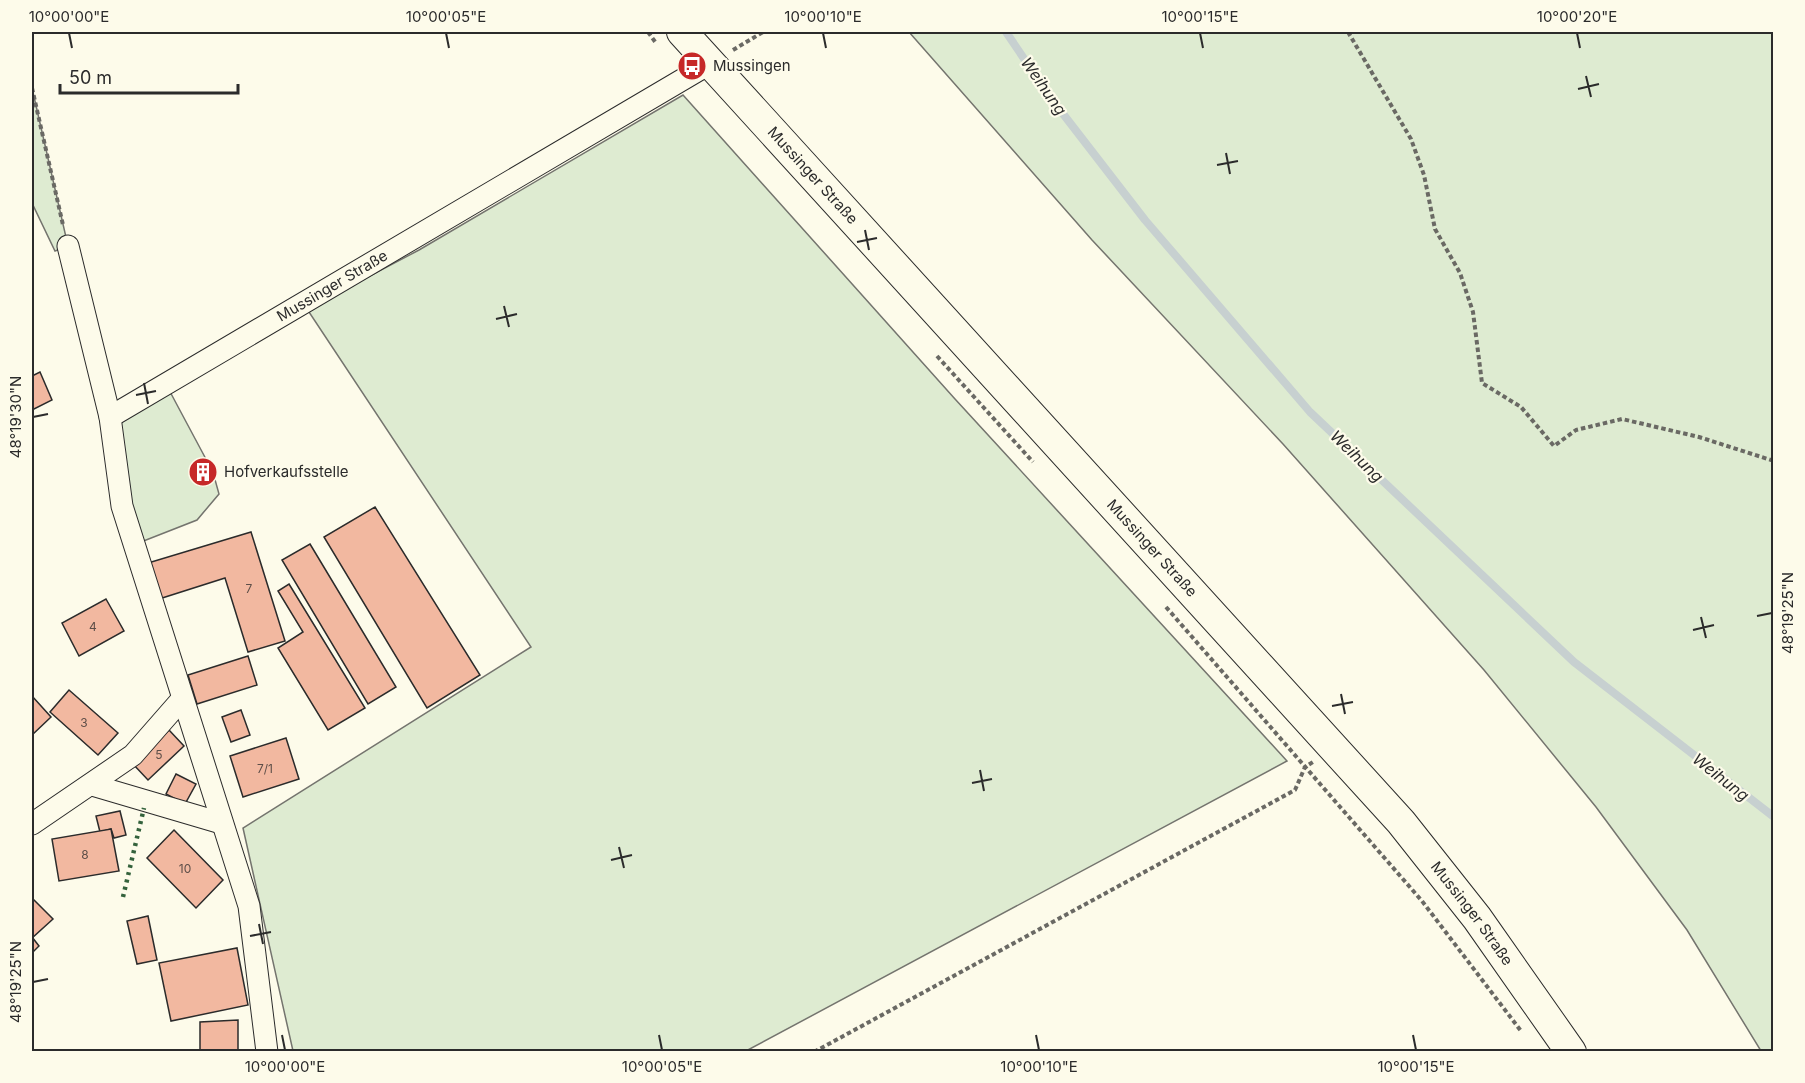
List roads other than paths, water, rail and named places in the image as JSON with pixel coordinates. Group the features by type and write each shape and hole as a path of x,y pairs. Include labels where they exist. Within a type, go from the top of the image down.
{"street":[{"name":"Mussinger Straße","path":"671,40 709,64 1401,822 1478,918 1571,1052"},
{"name":"Mussinger Straße","path":"110,417 709,64"},
{"path":"68,246 110,417 122,506 249,906 267,1052"},
{"path":"32,824 133,755 182,699"},
{"path":"92,785 221,823"}],"waterway":[{"name":"Weihung","path":"1006,32 1050,97 1145,220 1310,412 1574,662 1774,817"}],"place":[{"name":"Mussingen","path":"692,66"},
{"name":"Hofverkaufsstelle","path":"203,472"}]}
